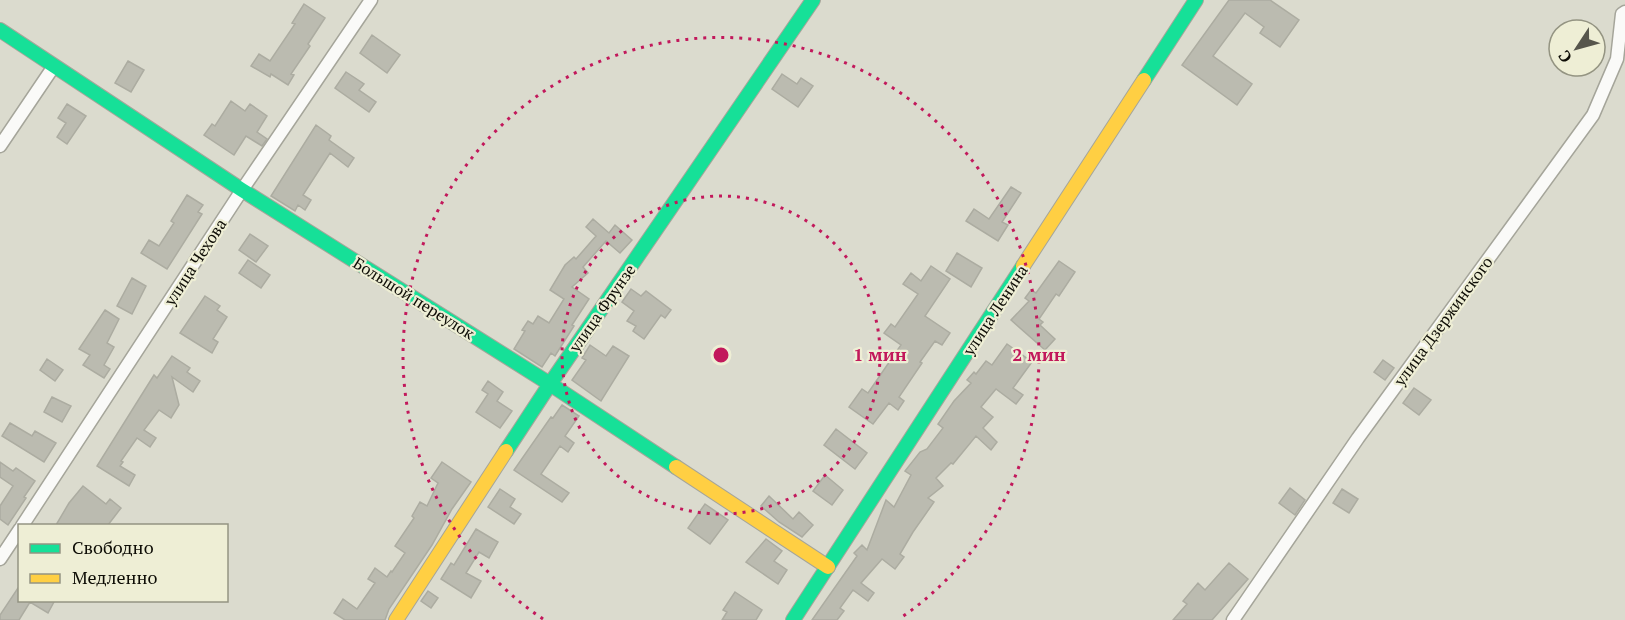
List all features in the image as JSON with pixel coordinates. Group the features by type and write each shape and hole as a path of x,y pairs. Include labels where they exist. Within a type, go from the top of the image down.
{"street":[{"name":"улица Чехова","path":"23,524 242,190 371,0"},
{"name":"улица Фрунзе","path":"396,620 550,384 813,0"},
{"name":"улица Ленина","path":"793,620 1196,0"},
{"name":"улица Дзержинского","path":"1233,620 1358,438 1593,115 1617,59 1625,12"},
{"name":"Большой переулок","path":"0,30 242,190 550,384 828,567"},
{"path":"0,146 54,66"},
{"name":"улица Чехова","path":"0,559 18,532"}],"building":[{"path":"1229,0 1270,0 1299,20 1280,47 1260,33 1264,27 1245,13 1213,56 1252,84 1237,105 1182,65"},
{"path":"304,4 325,18 291,74 294,75 288,85 271,74 270,77 251,66 259,54 270,61 295,24 292,23"},
{"path":"372,35 400,55 387,73 360,53"},
{"path":"128,61 144,70 131,92 115,83"},
{"path":"346,72 364,84 359,90 376,102 369,112 335,88"},
{"path":"782,74 797,84 801,78 813,86 798,107 772,89"},
{"path":"231,101 245,111 250,104 267,116 257,132 267,139 262,146 246,136 234,155 204,135 212,124 215,126"},
{"path":"67,104 86,116 67,144 57,137 66,123 58,118"},
{"path":"316,125 331,136 329,140 354,158 348,167 330,153 303,195 311,200 305,210 298,205 295,211 271,196"},
{"path":"1011,187 1021,193 1002,222 1008,225 998,241 966,221 974,209 989,219"},
{"path":"187,195 203,205 198,212 202,214 167,269 141,253 149,240 159,246 174,223 171,221"},
{"path":"593,219 609,233 615,225 632,240 620,253 606,241 583,267 588,273 572,287 589,299 555,356 551,353 542,367 514,349 528,321 533,324 538,316 549,323 564,299 550,290 565,265 574,257 576,259 596,236 586,227"},
{"path":"250,234 268,246 256,262 239,250"},
{"path":"957,253 982,268 971,287 946,271"},
{"path":"248,260 270,275 261,288 239,273"},
{"path":"1059,261 1075,272 1059,296 1056,294 1039,319 1043,322 1040,325 1055,339 1045,350 1011,320 1029,301 1025,298 1031,290 1036,293"},
{"path":"931,266 950,279 925,316 950,333 942,345 935,341 920,362 922,363 899,397 904,401 898,410 889,403 873,424 849,407 862,389 868,393 901,345 884,333 891,324 895,327 918,294 903,284 911,273 921,281"},
{"path":"132,278 146,286 132,314 117,306"},
{"path":"631,289 641,296 646,291 671,310 665,318 661,315 644,339 633,331 636,326 627,321 634,311 622,302"},
{"path":"205,296 220,306 217,310 227,317 213,339 218,342 212,353 180,333"},
{"path":"105,310 119,319 107,343 114,347 104,365 110,369 104,378 83,365 90,355 79,349"},
{"path":"1007,344 1032,362 1013,388 1023,395 1016,404 996,389 981,407 993,417 983,428 997,442 991,450 976,436 953,464 951,463 936,478 943,486 928,498 934,502 900,554 904,557 895,569 882,559 861,583 874,593 868,601 853,590 840,608 844,611 837,620 812,620 857,556 854,553 862,545 867,550 886,500 894,507 911,475 905,471 920,452 927,449 943,428 938,424 954,401 971,383 967,380 974,372 976,374 986,361 992,365"},
{"path":"590,345 606,356 613,346 629,356 601,401 572,380 586,360 582,358"},
{"path":"172,356 190,368 187,372 200,381 193,392 172,377 179,405 171,418 159,410 144,430 156,438 150,447 137,438 121,461 123,462 120,466 135,475 129,486 97,466 154,375 157,378"},
{"path":"47,359 63,370 55,381 40,370"},
{"path":"1383,360 1394,368 1385,380 1374,372"},
{"path":"488,381 503,392 497,401 512,411 500,428 476,412 488,394 482,390"},
{"path":"1414,388 1431,400 1419,415 1403,403"},
{"path":"52,397 71,406 62,422 44,412"},
{"path":"562,405 579,416 565,436 574,443 568,452 560,446 541,474 569,493 562,502 514,470"},
{"path":"10,423 32,436 35,431 56,443 44,462 2,436"},
{"path":"836,429 867,453 855,469 824,445"},
{"path":"0,462 13,471 16,468 35,481 8,525 0,519 0,506 13,486 0,477"},
{"path":"442,462 471,482 389,609 385,620 345,620 334,613 343,599 357,609 375,583 368,579 375,568 387,577 392,572 405,553 395,546 414,518 412,516 420,502 427,506 438,483 431,478"},
{"path":"825,475 843,490 832,505 813,491"},
{"path":"83,486 106,504 110,499 121,508 109,524 57,524"},
{"path":"1290,488 1305,500 1295,515 1279,503"},
{"path":"500,489 515,499 510,507 521,514 514,524 488,507"},
{"path":"1342,489 1358,499 1349,513 1333,503"},
{"path":"769,496 793,519 799,512 813,525 802,537 779,522 761,506"},
{"path":"705,504 728,520 710,544 688,528"},
{"path":"476,529 498,542 489,558 479,552 466,573 481,581 471,598 441,579 451,563 454,565"},
{"path":"766,539 782,551 774,561 787,570 778,584 746,562"},
{"path":"1229,563 1248,579 1212,620 1173,620 1187,604 1183,601 1198,583 1205,590"},
{"path":"18,588 18,602 30,602 19,620 0,620 0,615"},
{"path":"428,591 438,598 431,608 421,601"},
{"path":"735,592 762,610 756,620 722,620 727,612 723,610"},
{"path":"30,602 54,602 48,613"}],"traffic: fast":[{"path":"506,451 813,0"},
{"path":"1144,80 1196,0"},
{"path":"0,30 242,190 550,384 676,467"},
{"path":"793,620 1023,266"}],"traffic: slow":[{"path":"1023,266 1144,80"},
{"path":"396,620 506,451"},
{"path":"676,467 828,567"}]}
